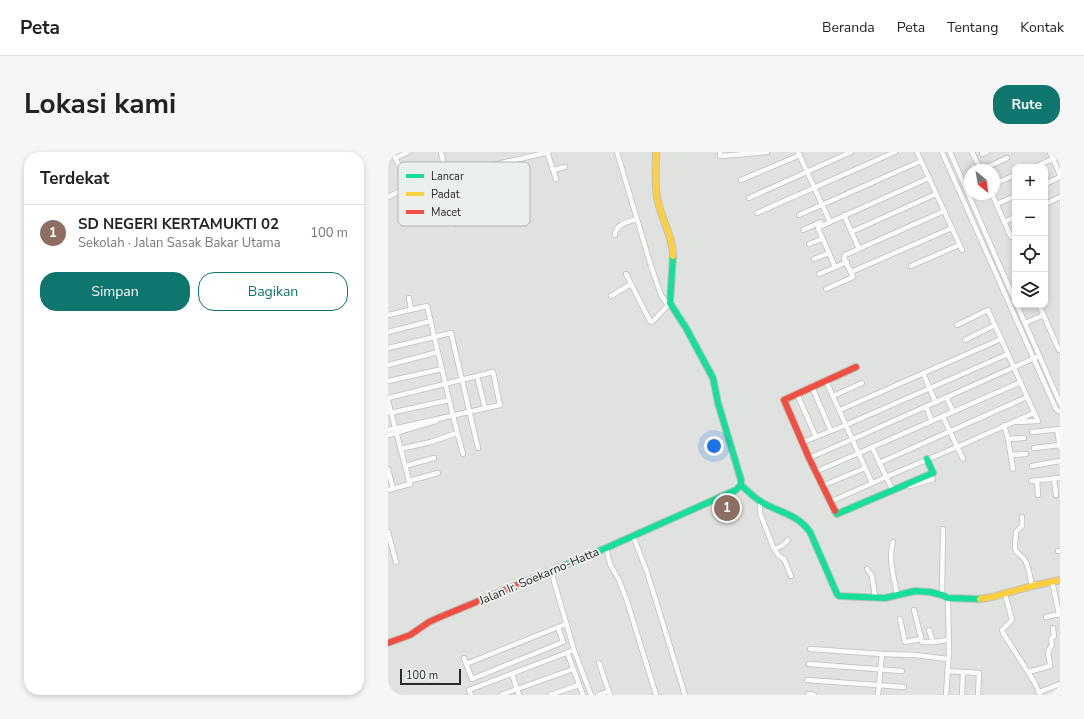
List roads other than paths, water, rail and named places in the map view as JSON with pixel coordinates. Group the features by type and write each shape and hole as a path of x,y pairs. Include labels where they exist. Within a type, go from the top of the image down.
{"main road":[{"path":"656,152 656,195 673,249 671,306 678,314 713,378 718,403 741,480 741,485 762,502 798,518 805,524 810,532 838,596 888,597 916,591 930,592 948,598 982,599 1060,580"},
{"path":"856,368 784,400 815,472 837,514 933,473 928,459"},
{"name":"Jalan Ir. Soekarno-Hatta","path":"388,643 410,635 429,622 440,617 606,548 695,509 736,490 741,485"}],"street":[{"path":"392,152 398,162"},
{"path":"396,158 408,152"},
{"path":"440,152 442,162"},
{"path":"505,162 548,152 556,179"},
{"path":"617,152 658,288 661,296 671,306 652,322 626,274"},
{"path":"720,152 720,155 722,156 767,152"},
{"path":"750,198 851,152"},
{"path":"757,213 895,152"},
{"path":"918,152 962,250"},
{"path":"942,152 1033,359 1056,409 1060,412"},
{"path":"950,152 964,181"},
{"path":"972,152 978,164"},
{"path":"1048,182 1060,176 1050,152"},
{"path":"741,180 799,154 829,220"},
{"path":"1041,164 1060,156"},
{"path":"994,164 1007,158"},
{"path":"799,215 922,161"},
{"path":"553,170 565,167"},
{"path":"1000,181 1012,176"},
{"path":"803,230 844,215 929,178"},
{"path":"388,198 398,192"},
{"path":"851,232 936,194"},
{"path":"997,204 1012,197"},
{"path":"1048,203 1060,197"},
{"path":"973,200 1012,293"},
{"path":"995,200 1011,237"},
{"path":"826,289 853,276 844,258 845,255 944,211"},
{"path":"844,215 859,249"},
{"path":"1004,222 1012,218"},
{"path":"615,235 617,227 637,219"},
{"path":"829,220 818,227 835,267"},
{"path":"851,272 952,228"},
{"path":"809,244 822,239"},
{"path":"911,266 959,245"},
{"path":"814,259 829,253"},
{"path":"819,274 847,262"},
{"path":"611,296 631,284"},
{"path":"410,298 411,309"},
{"path":"388,315 427,306 463,454"},
{"path":"1018,308 1060,403"},
{"path":"1040,308 1059,350"},
{"path":"957,325 988,310 1038,421 1010,423"},
{"path":"1025,323 1044,315"},
{"path":"388,332 431,321"},
{"path":"965,340 995,325"},
{"path":"388,348 451,333 478,448"},
{"path":"840,410 1001,339"},
{"path":"388,364 438,352"},
{"path":"803,442 846,425 1008,354"},
{"path":"809,458 936,403 1039,356"},
{"path":"388,381 442,368"},
{"path":"388,435 395,431 500,405 493,372 388,399 389,413 395,431 410,484 391,489 388,469"},
{"path":"923,374 936,403"},
{"path":"477,376 485,408"},
{"path":"826,381 872,483"},
{"path":"815,472 1021,382"},
{"path":"833,396 862,383"},
{"path":"812,387 832,431"},
{"path":"797,394 816,437"},
{"path":"879,463 1027,397"},
{"path":"947,398 953,412"},
{"path":"389,413 449,400"},
{"path":"926,407 932,421"},
{"path":"830,502 1034,412"},
{"path":"943,416 963,460"},
{"path":"1004,425 1013,469"},
{"path":"1032,432 1059,429 1060,448"},
{"path":"388,430 395,431"},
{"path":"400,449 431,442 457,433"},
{"path":"1008,439 1024,438"},
{"path":"1034,448 1060,445"},
{"path":"872,448 893,491 933,478"},
{"path":"1011,455 1026,454"},
{"path":"405,466 434,458"},
{"path":"1032,466 1060,461"},
{"path":"822,486 865,468"},
{"path":"409,481 438,473"},
{"path":"1038,494 1034,481 1060,478"},
{"path":"1054,479 1056,495"},
{"path":"762,502 760,506 760,513 774,549 779,556 784,559 791,576"},
{"path":"1022,517 1022,526 1016,532 1015,548 1026,563 1032,586"},
{"path":"942,529 942,595"},
{"path":"388,535 396,562"},
{"path":"633,536 647,572 685,695"},
{"path":"774,549 782,546 788,540"},
{"path":"893,542 891,556 897,594"},
{"path":"606,548 610,564 622,587 656,695"},
{"path":"867,568 872,576 875,597"},
{"path":"551,570 574,650 591,695"},
{"path":"1046,617 1060,614 1052,581"},
{"path":"1005,594 1012,620 1002,631 1035,683 1039,693 1060,684"},
{"path":"946,695 949,655 948,598"},
{"path":"914,610 922,642 949,640"},
{"path":"900,619 905,642 921,639"},
{"path":"466,664 566,624"},
{"path":"464,658 472,679 563,642 558,627"},
{"path":"1028,672 1050,666 1048,652 1052,645 1051,639 1054,636 1053,628"},
{"path":"929,630 933,642"},
{"path":"810,649 882,654 949,655"},
{"path":"471,695 469,690 574,650"},
{"path":"567,652 583,695"},
{"path":"878,695 882,654"},
{"path":"598,695 610,693 599,663"},
{"path":"809,664 902,671"},
{"path":"501,695 573,669"},
{"path":"947,671 979,673 978,695"},
{"path":"962,695 963,672"},
{"path":"512,674 519,695"},
{"path":"807,680 904,687"},
{"path":"550,695 579,685"},
{"path":"808,694 814,695"}],"place":[{"name":"SD NEGERI KERTAMUKTI 02","path":"727,508"}]}
